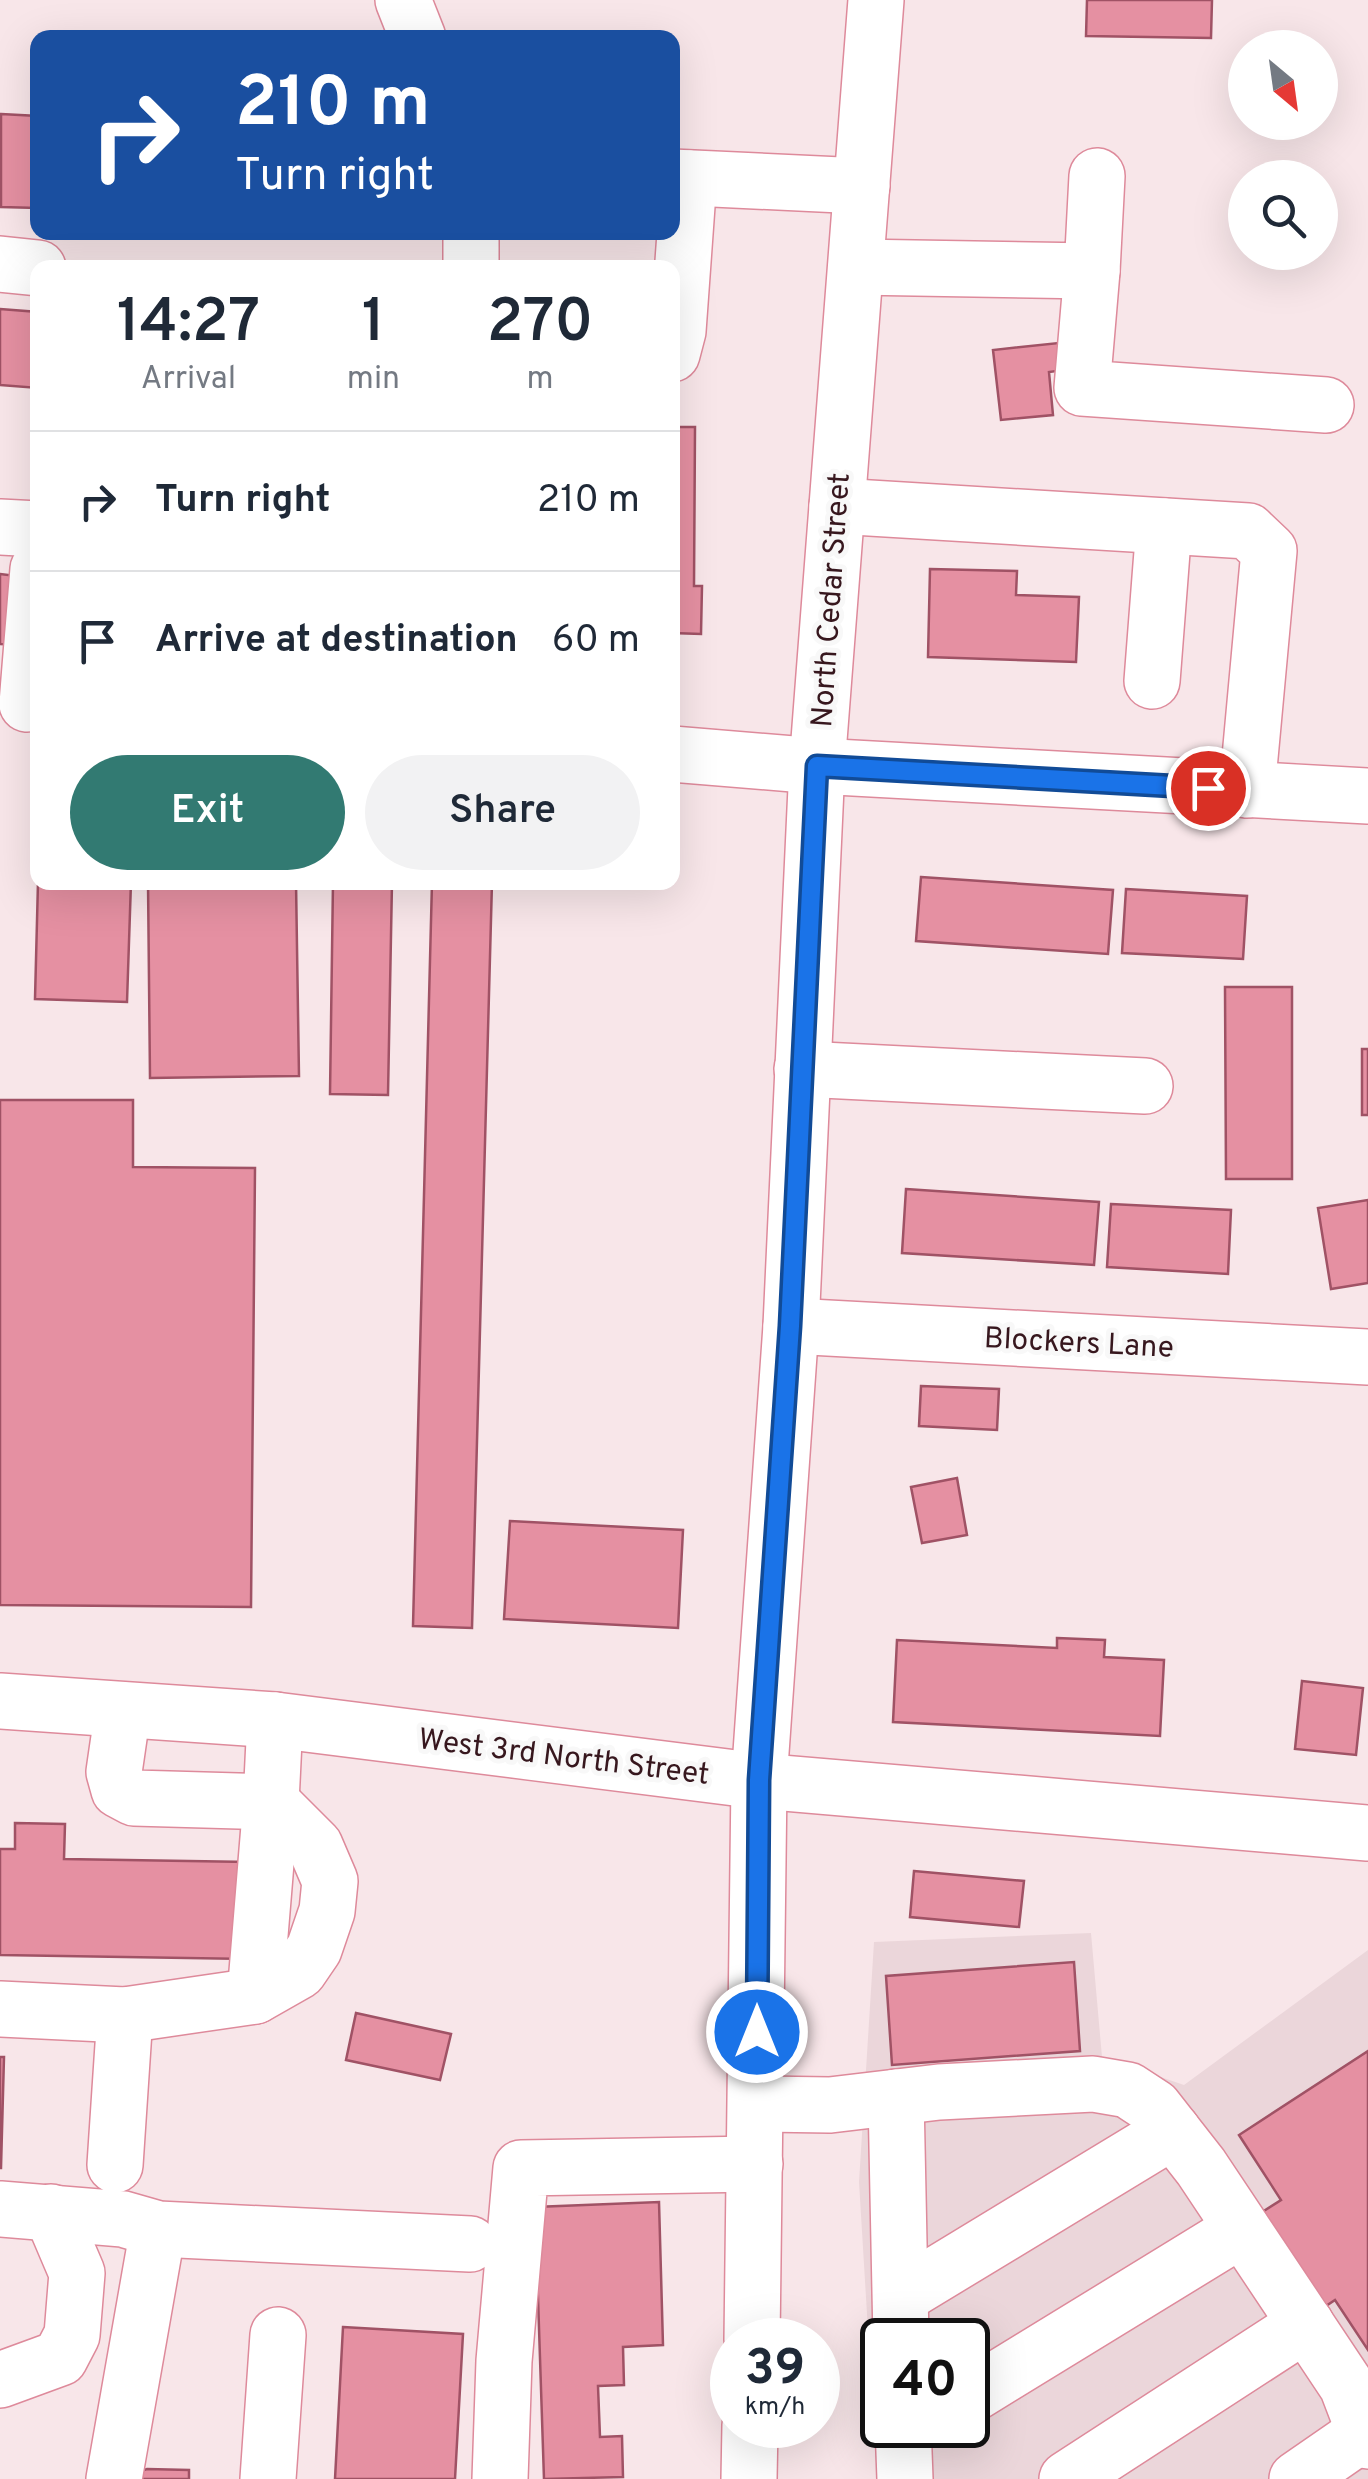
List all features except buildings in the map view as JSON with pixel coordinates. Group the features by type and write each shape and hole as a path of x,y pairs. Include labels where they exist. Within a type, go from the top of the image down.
{"street":[{"path":"403,0 415,30"},
{"name":"North Cedar Street","path":"752,2318 759,1780 790,1326 817,766 876,0"},
{"path":"1098,176 1082,388 1326,405"},
{"path":"680,228 681,177 862,186"},
{"path":"0,264 30,267"},
{"path":"856,266 1092,271"},
{"path":"837,506 1248,531 1268,551 1248,790"},
{"path":"1152,681 1164,526"},
{"path":"0,528 30,529"},
{"path":"22,704 30,636"},
{"path":"680,755 817,766 1368,796"},
{"path":"802,1070 1144,1086"},
{"name":"Blockers Lane","path":"790,1326 1368,1357"},
{"name":"West 3rd North Street","path":"0,1701 275,1720 759,1780 1368,1833"},
{"path":"0,2009 125,2016 255,1996 298,1971 314,1949 326,1912 330,1881 314,1846 272,1802 134,1798 119,1790 114,1772 123,1710"},
{"path":"272,1802 275,1720"},
{"path":"115,2166 125,2016"},
{"path":"756,2104 830,2105 1093,2084 1128,2090 1154,2107 1347,2386 1366,2436 1297,2479"},
{"path":"896,2097 901,2318"},
{"path":"901,2318 1172,2131"},
{"path":"500,2479 504,2360 521,2168 755,2164"},
{"path":"26,2210 123,2219 158,2229 470,2244"},
{"path":"0,2380 60,2358 72,2335 77,2273 26,2210"},
{"path":"114,2479 158,2229"},
{"path":"990,2384 1242,2229"},
{"path":"1067,2479 1306,2324"},
{"path":"268,2479 278,2335"},
{"path":"749,2479 750,2448"}],"shaded area":[{"path":"1091,1933 1102,2057 1184,2085 1368,1950 1368,2479 877,2479 875,2448 990,2448 990,2318 867,2318 859,2182 874,1942"}],"route":[{"path":"757,2032 759,1780 790,1326 817,766 1208,788"}]}
